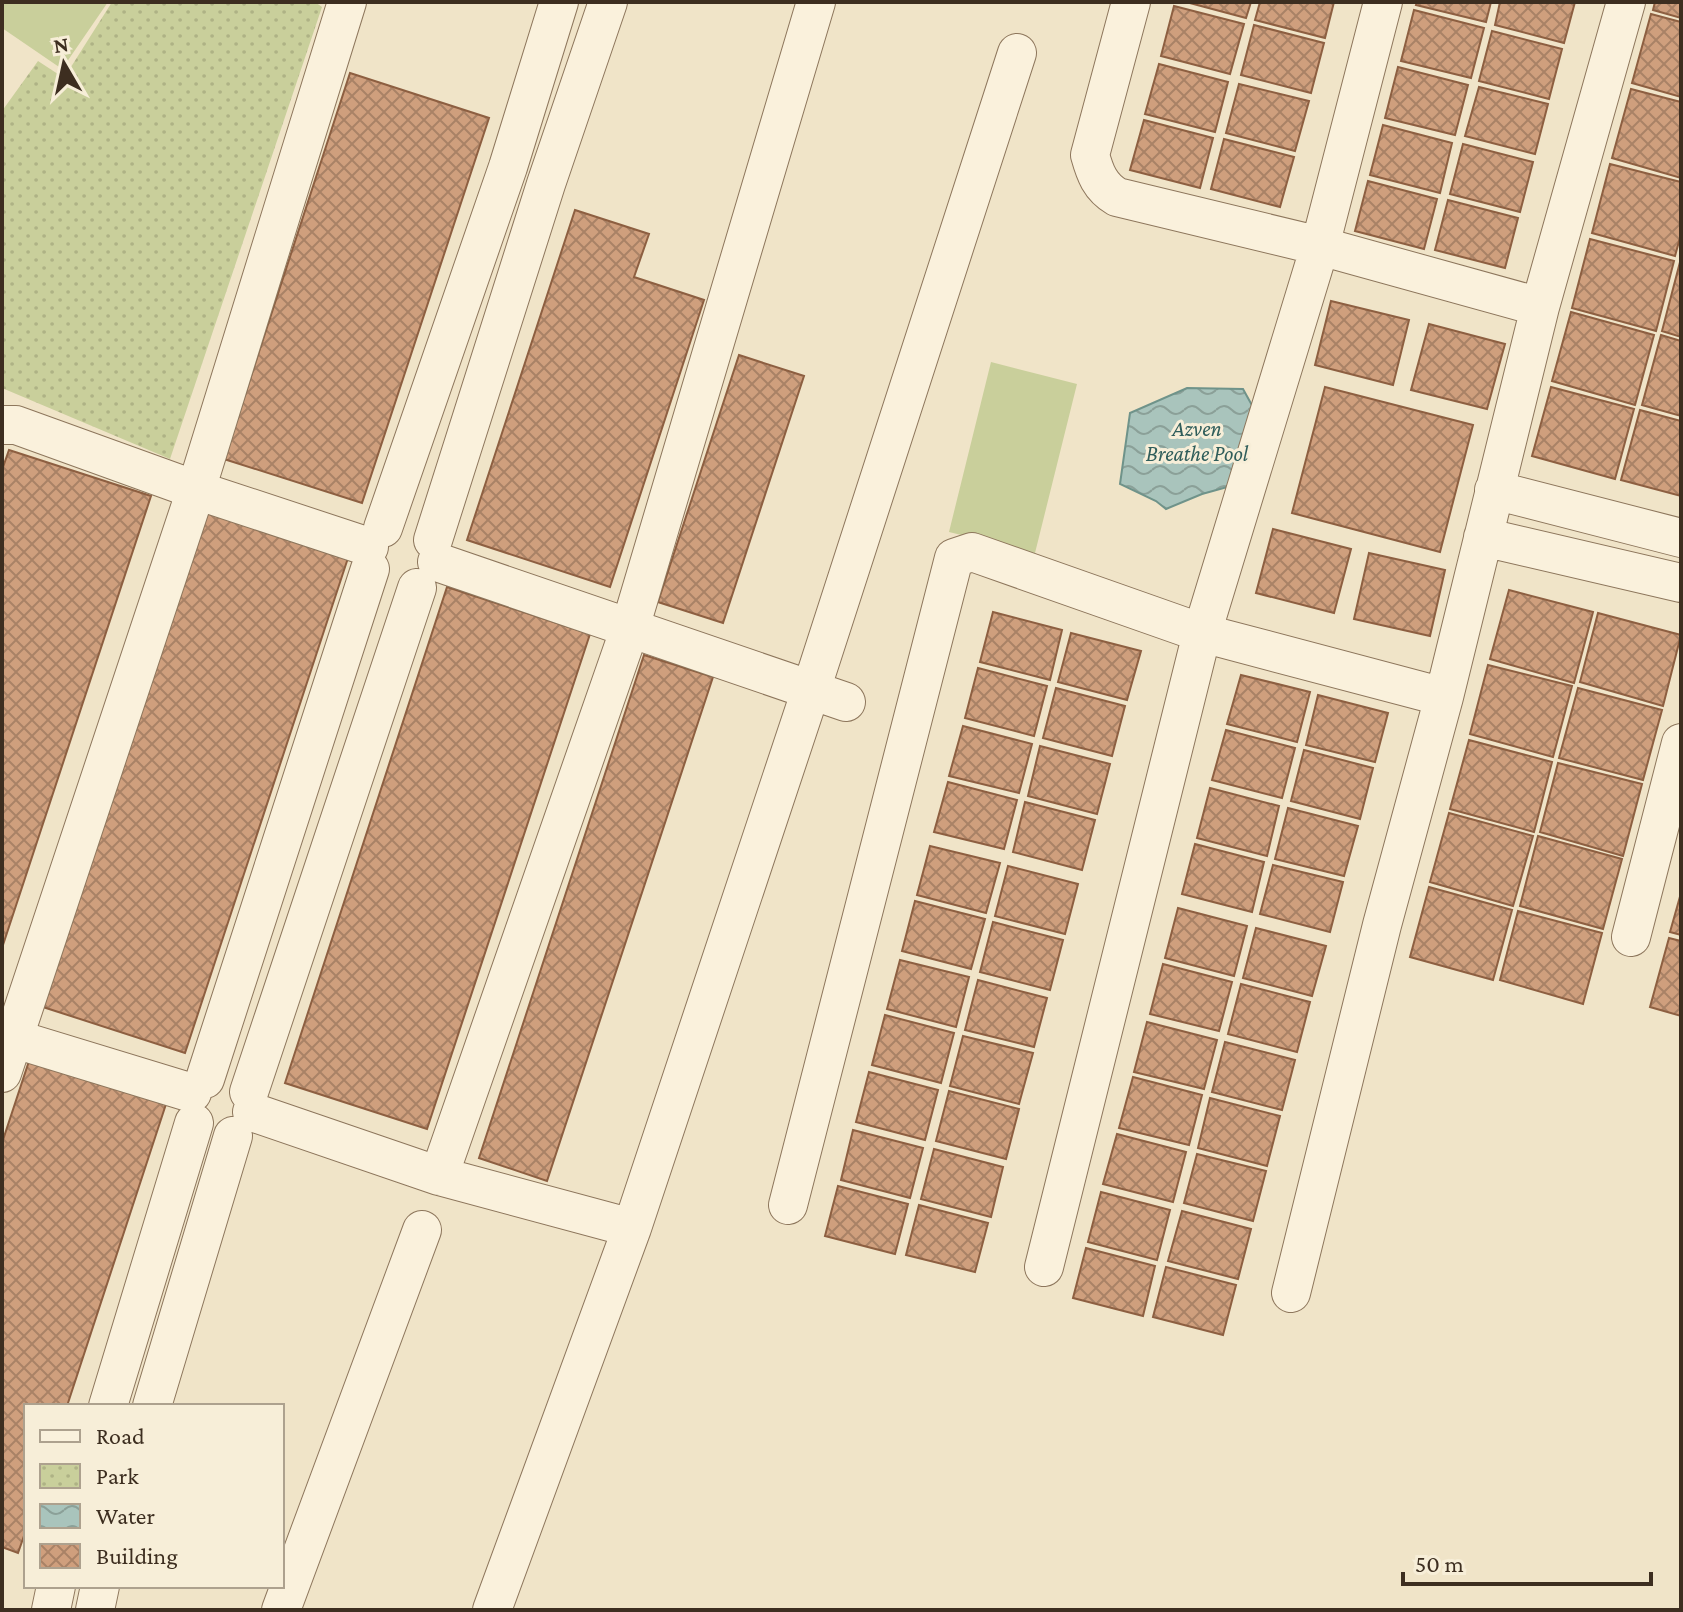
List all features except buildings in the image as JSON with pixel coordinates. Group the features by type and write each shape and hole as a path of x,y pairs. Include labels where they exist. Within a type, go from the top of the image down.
{"street":[{"path":"197,1099 6,1049 196,490 347,2"},
{"path":"109,1404 197,1099 374,548 508,167 559,2"},
{"path":"153,1404 245,1113 429,563 546,184 608,2"},
{"path":"439,1176 630,628 816,2"},
{"path":"1131,2 1090,155 1096,176 1106,191 1117,197 1320,246 1540,307"},
{"path":"1044,1267 1202,633 1320,246 1383,2"},
{"path":"1291,1293 1382,925 1444,697 1540,307 1626,2"},
{"path":"492,1610 632,1228 811,690 1017,53"},
{"path":"508,167 546,184"},
{"path":"2,425 16,425 196,490 374,548"},
{"path":"1494,490 1681,538"},
{"path":"374,548 405,522 416,525 429,563"},
{"path":"1483,537 1681,583"},
{"path":"374,548 384,586 394,591 429,563"},
{"path":"788,1205 954,558 972,552 1202,633 1444,697"},
{"path":"429,563 846,702"},
{"path":"1631,937 1681,743"},
{"path":"197,1099 225,1075 243,1084 245,1113"},
{"path":"197,1099 202,1132 211,1136 245,1113"},
{"path":"245,1113 439,1176 632,1228"},
{"path":"281,1610 422,1230"},
{"path":"95,1610 100,1588"}],"green space":[{"path":"2,2 108,2 62,69 2,28"},
{"path":"112,2 315,2 322,7 170,459 2,388 2,111 38,61 64,78"},
{"path":"991,362 1077,384 1035,553 949,532"}],"water":[{"name":"Azven Breathe Pool","path":"1187,388 1243,389 1259,418 1242,483 1202,494 1166,509 1120,484 1130,413"}]}
